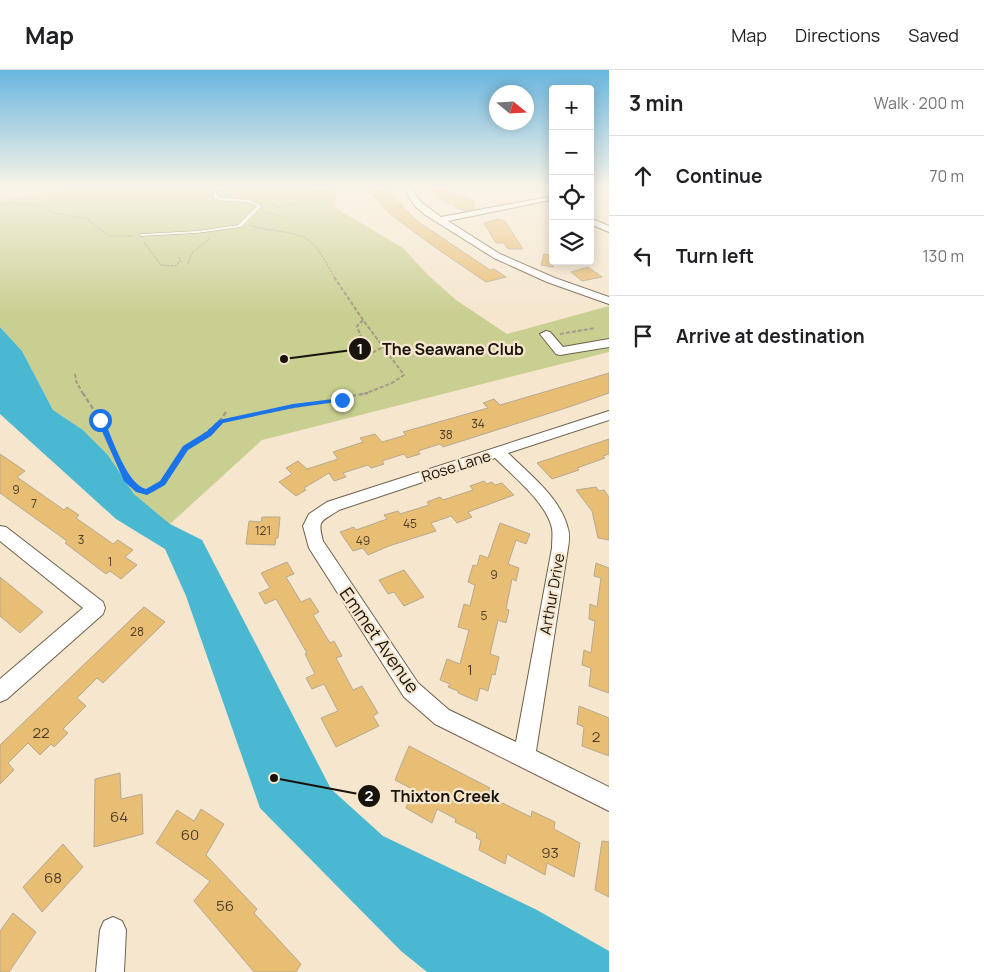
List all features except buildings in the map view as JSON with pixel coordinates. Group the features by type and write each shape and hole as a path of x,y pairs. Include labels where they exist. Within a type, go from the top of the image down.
{"street":[{"path":"453,229 475,244 522,268 609,301"},
{"path":"547,335 560,351 609,343"},
{"name":"Rose Lane","path":"310,526 315,518 333,506 609,415"},
{"name":"Arthur Drive","path":"498,452 547,503 556,518 560,530 560,548 524,757"},
{"name":"Emmet Avenue","path":"310,526 315,543 411,690 442,717 609,799"},
{"path":"0,532 96,608 0,692"},
{"path":"110,972 113,930"}],"lane":[{"path":"142,235 221,229"}],"path":[{"path":"100,229 111,237 142,235 154,257 161,265 170,267 177,265 181,261 179,257"},
{"path":"221,421 293,406 342,400 390,385 404,375 363,320 311,242 300,236 259,229"},
{"path":"188,264 192,252 208,240 216,230"},
{"path":"363,320 357,326 363,339 362,343 355,350 353,356 357,361 383,347"},
{"path":"547,335 595,328"},
{"path":"75,374 76,381 94,414 100,420 127,479 132,486 142,492 158,488 186,448 208,434 221,421 226,412"}],"green space":[{"path":"0,229 371,229 403,248 428,275 456,300 507,334 609,306 609,352 262,440 170,524 134,494 108,455 83,430 53,410 22,351 0,327"}],"water":[{"path":"0,327 22,351 53,410 83,430 108,455 134,494 170,524 202,540 331,789 383,836 537,910 609,951 609,972 427,972 401,951 260,808 186,596 165,549 116,519 0,414"}],"place":[{"name":"The Seawane Club","path":"284,359"},
{"name":"Thixton Creek","path":"274,778"}],"route":[{"path":"100,420 127,479 132,486 142,492 147,492 158,488 163,483 180,454 186,448 208,434 221,421 293,406 342,400"}]}
